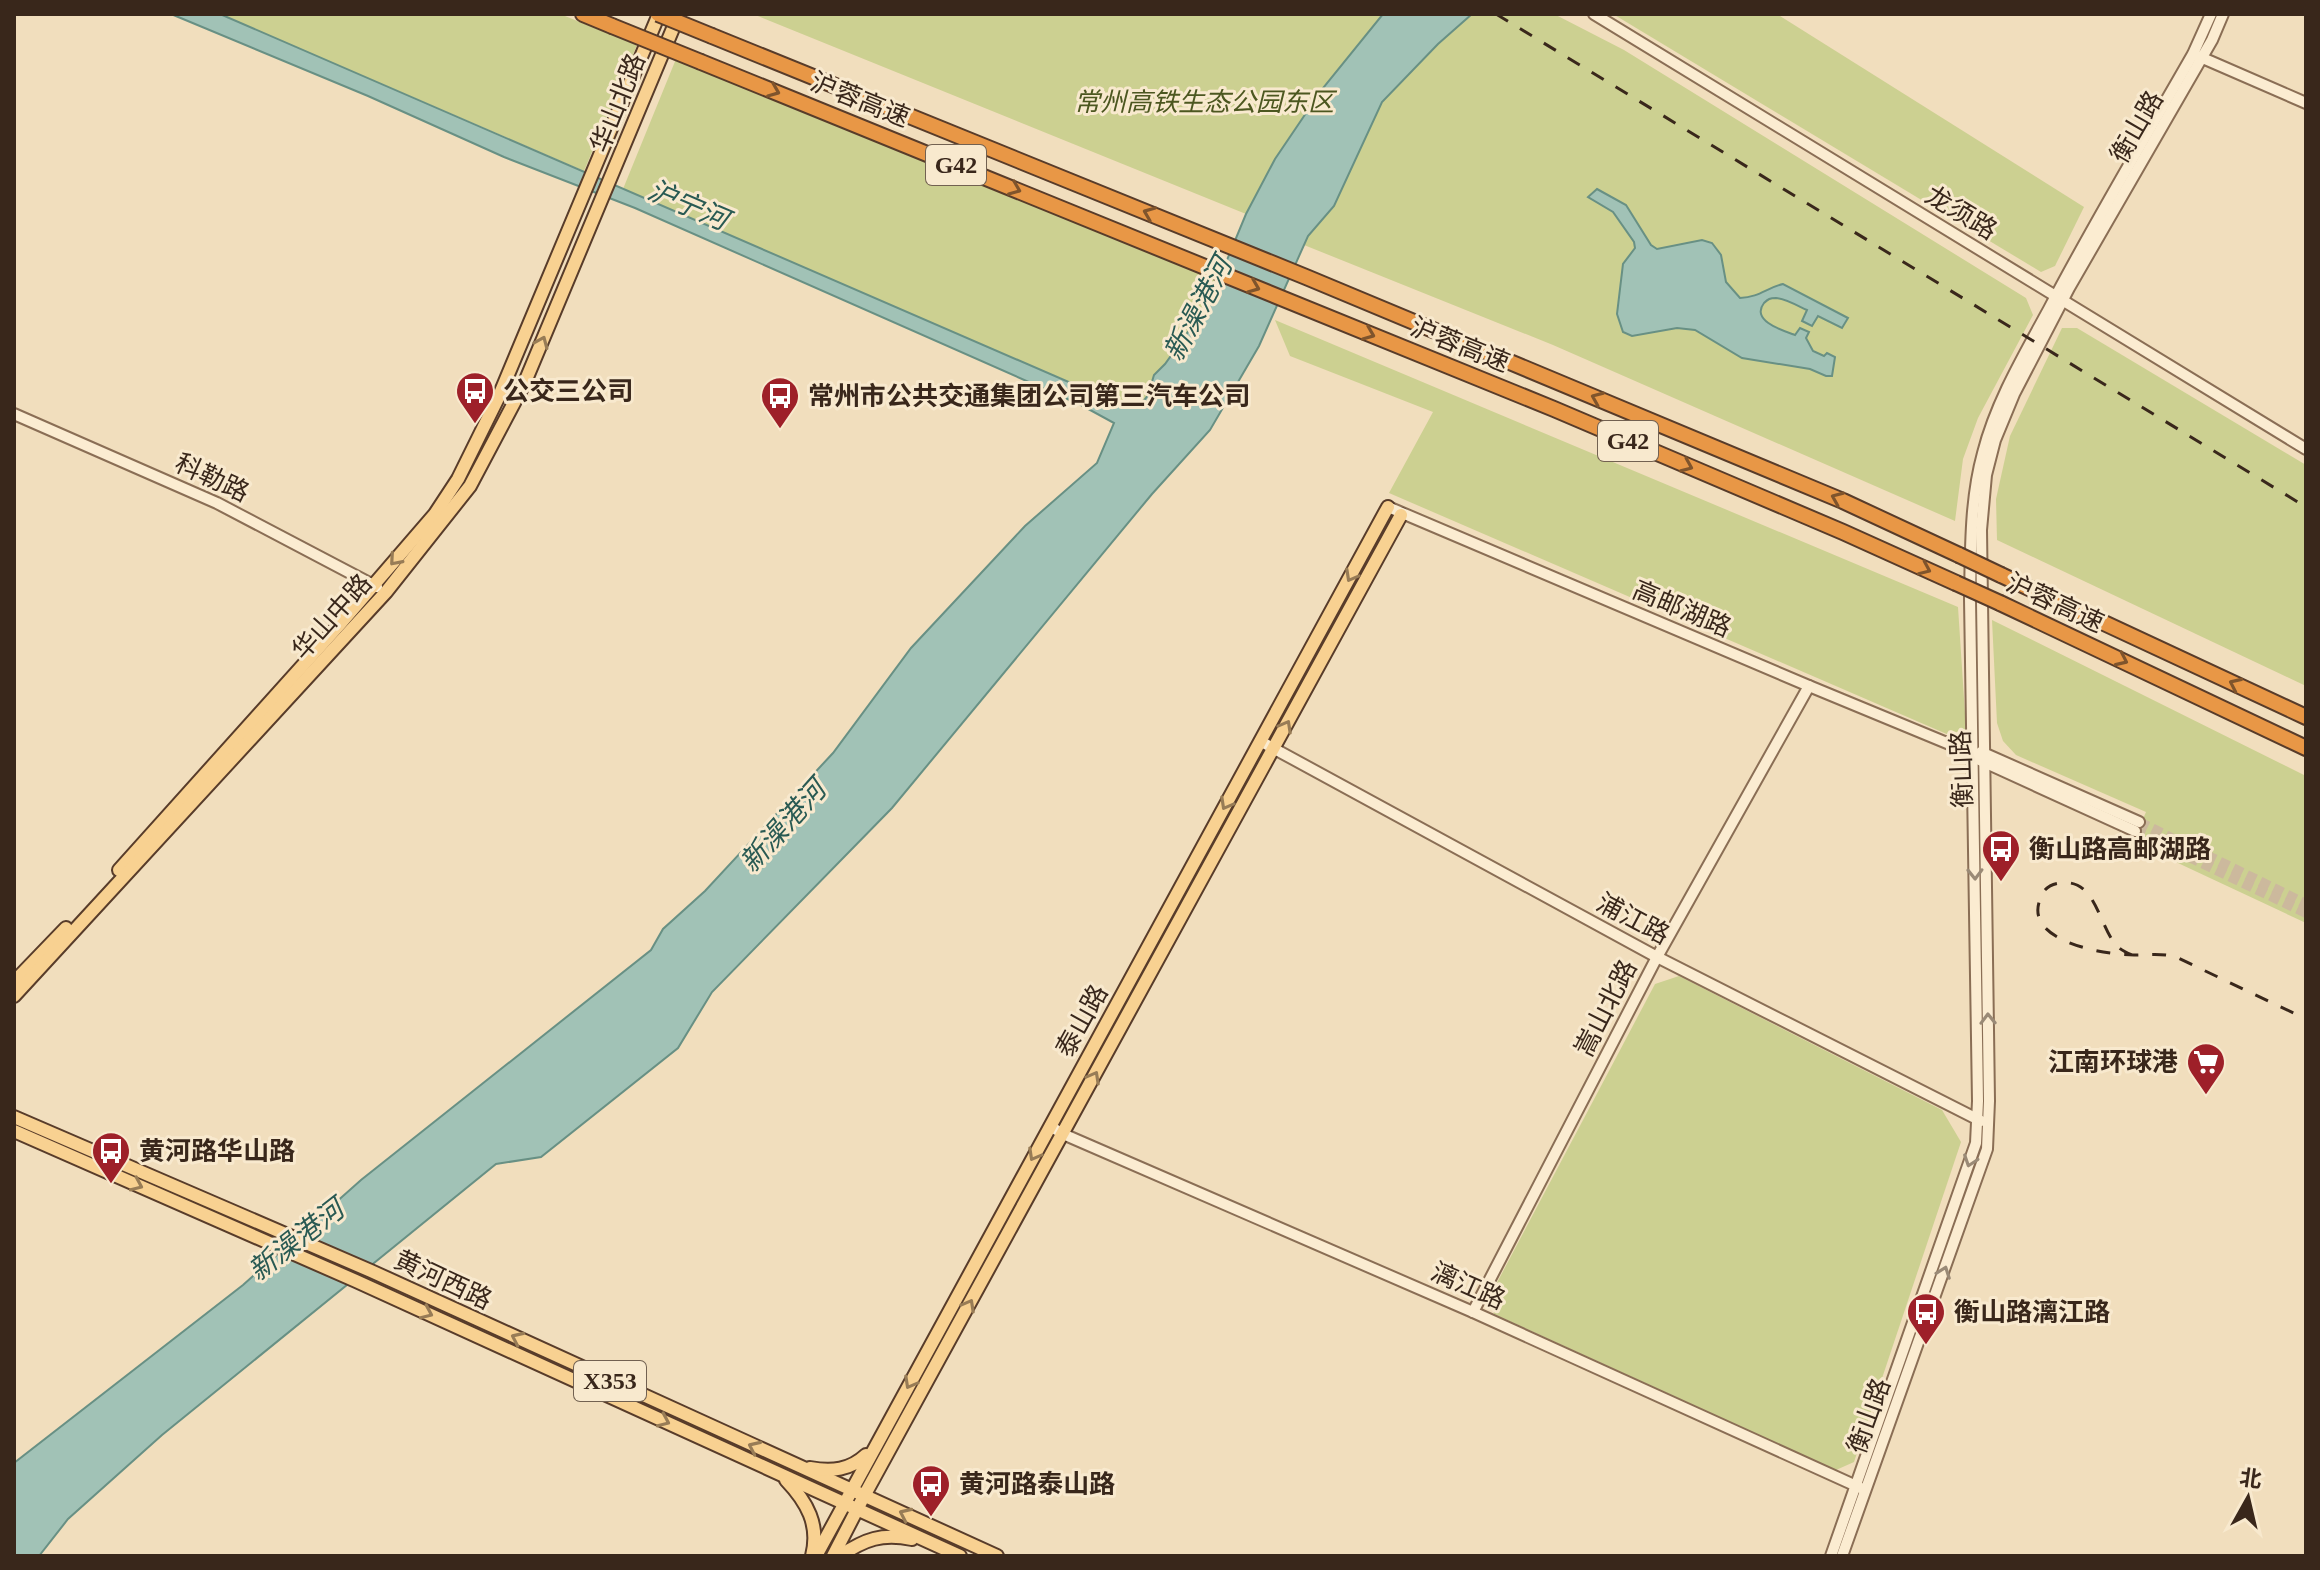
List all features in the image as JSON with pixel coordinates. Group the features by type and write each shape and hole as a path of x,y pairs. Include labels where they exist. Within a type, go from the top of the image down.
{"highway":[{"name":"沪蓉高速","path":"583,14 1583,421 1956,583 2306,748"},
{"name":"沪蓉高速","path":"659,14 1306,277 1829,495 2306,717"}],"main road":[{"name":"华山北路","path":"581,200 659,14"},
{"name":"华山北路","path":"598,210 679,14"},
{"name":"华山中路","path":"14,982 80,914 435,514 458,479 485,426 581,200"},
{"name":"华山中路","path":"14,996 386,592 470,486 525,382 598,210"},
{"name":"泰山路","path":"814,1556 1388,507"},
{"name":"泰山路","path":"833,1556 1401,515"},
{"path":"14,1109 49,1132"},
{"name":"黄河西路","path":"14,1117 371,1271 794,1465 847,1497"},
{"name":"黄河西路","path":"14,1131 356,1281 781,1475 847,1497"},
{"path":"794,1465 838,1470 855,1465 875,1447"},
{"path":"781,1475 802,1497 815,1525 814,1556"},
{"name":"X353","path":"847,1497 864,1496 997,1556"},
{"name":"X353","path":"847,1497 857,1509 960,1556"},
{"path":"840,1556 855,1545 876,1537 900,1536 928,1541"}],"street":[{"name":"龙须路","path":"1594,14 2306,449"},
{"name":"衡山路","path":"2198,56 2211,14"},
{"name":"衡山路","path":"1842,1556 1976,1143 1981,545 1986,475 1995,440 2009,406 2059,298 2198,56 2212,40 2223,14"},
{"path":"2198,56 2306,103"},
{"name":"科勒路","path":"14,414 217,503 386,592"},
{"name":"高邮湖路","path":"1388,507 1978,755 2137,826"},
{"name":"嵩山北路","path":"1473,1312 1657,957 1809,686"},
{"name":"浦江路","path":"1260,741 1657,957 1990,1126"},
{"name":"衡山路","path":"1831,1556 1862,1488 1987,1149 1990,1126 1978,755"},
{"name":"漓江路","path":"1050,1126 1862,1488"}],"green space":[{"path":"220,14 560,14 637,45 584,171"},
{"name":"常州高铁生态公园东区","path":"753,14 1383,14 1323,88 1275,159 1246,214"},
{"path":"1472,14 1554,14 1624,50 2026,298 2033,315 1978,418 1963,459 1955,521 1553,345 1304,245 1334,206 1382,102"},
{"path":"1613,14 1777,14 2084,207 2055,266 2041,272"},
{"path":"676,59 1218,281 1210,301 1154,375 1139,408 1117,403 623,189"},
{"path":"1275,320 1958,607 1966,729 1949,735 1389,493 1433,412 1290,356"},
{"path":"2062,328 2077,328 2306,465 2306,686 1997,540 1996,499 2010,436"},
{"path":"1992,620 2306,776 2306,923 2133,842 2146,812 2016,755 2003,741 1997,723"},
{"path":"1679,976 1942,1110 1961,1142 1854,1462 1836,1470 1494,1314 1491,1294 1655,984"}],"water":[{"name":"新澡港河","path":"171,14 220,14 1117,403 1139,407 1148,395 1154,375 1210,301 1246,214 1275,159 1323,88 1383,14 1472,14 1382,102 1334,206 1308,236 1259,346 1210,430 1152,494 892,808 712,992 678,1048 541,1157 496,1164 162,1435 68,1519 39,1556 14,1556 14,1463 243,1285 361,1180 651,950 663,929 705,891 833,753 911,648 1025,526 1097,463 1114,423 1081,405 635,208 504,157"},
{"path":"1597,189 1626,205 1651,245 1657,249 1702,240 1712,243 1721,255 1726,282 1740,298 1783,284 1848,318 1842,328 1818,316 1812,326 1802,321 1807,310 1776,298 1764,303 1761,309 1765,320 1777,328 1795,335 1800,328 1809,332 1806,338 1813,351 1835,357 1832,376 1810,369 1742,358 1695,330 1677,328 1632,336 1623,332 1617,314 1623,264 1635,248 1634,242 1613,212 1588,197"}],"tunnel":[{"path":"2139,822 2306,904"},
{"path":"2135,831 2306,913"}],"railway":[{"path":"1496,14 2306,507"},
{"path":"2132,955 2129,954 2122,950 2115,944 2094,902 2081,887 2071,883 2057,884 2043,893 2038,908 2040,920 2046,929 2068,942 2123,955 2176,957 2306,1019"}],"place":[{"name":"公交三公司","path":"475,425"},
{"name":"常州市公共交通集团公司第三汽车公司","path":"780,430"},
{"name":"衡山路高邮湖路","path":"2001,883"},
{"name":"江南环球港","path":"2206,1096"},
{"name":"黄河路华山路","path":"111,1185"},
{"name":"衡山路漓江路","path":"1926,1346"},
{"name":"黄河路泰山路","path":"931,1518"}],"water label":[{"name":"沪宁河","path":"688,205"}]}
